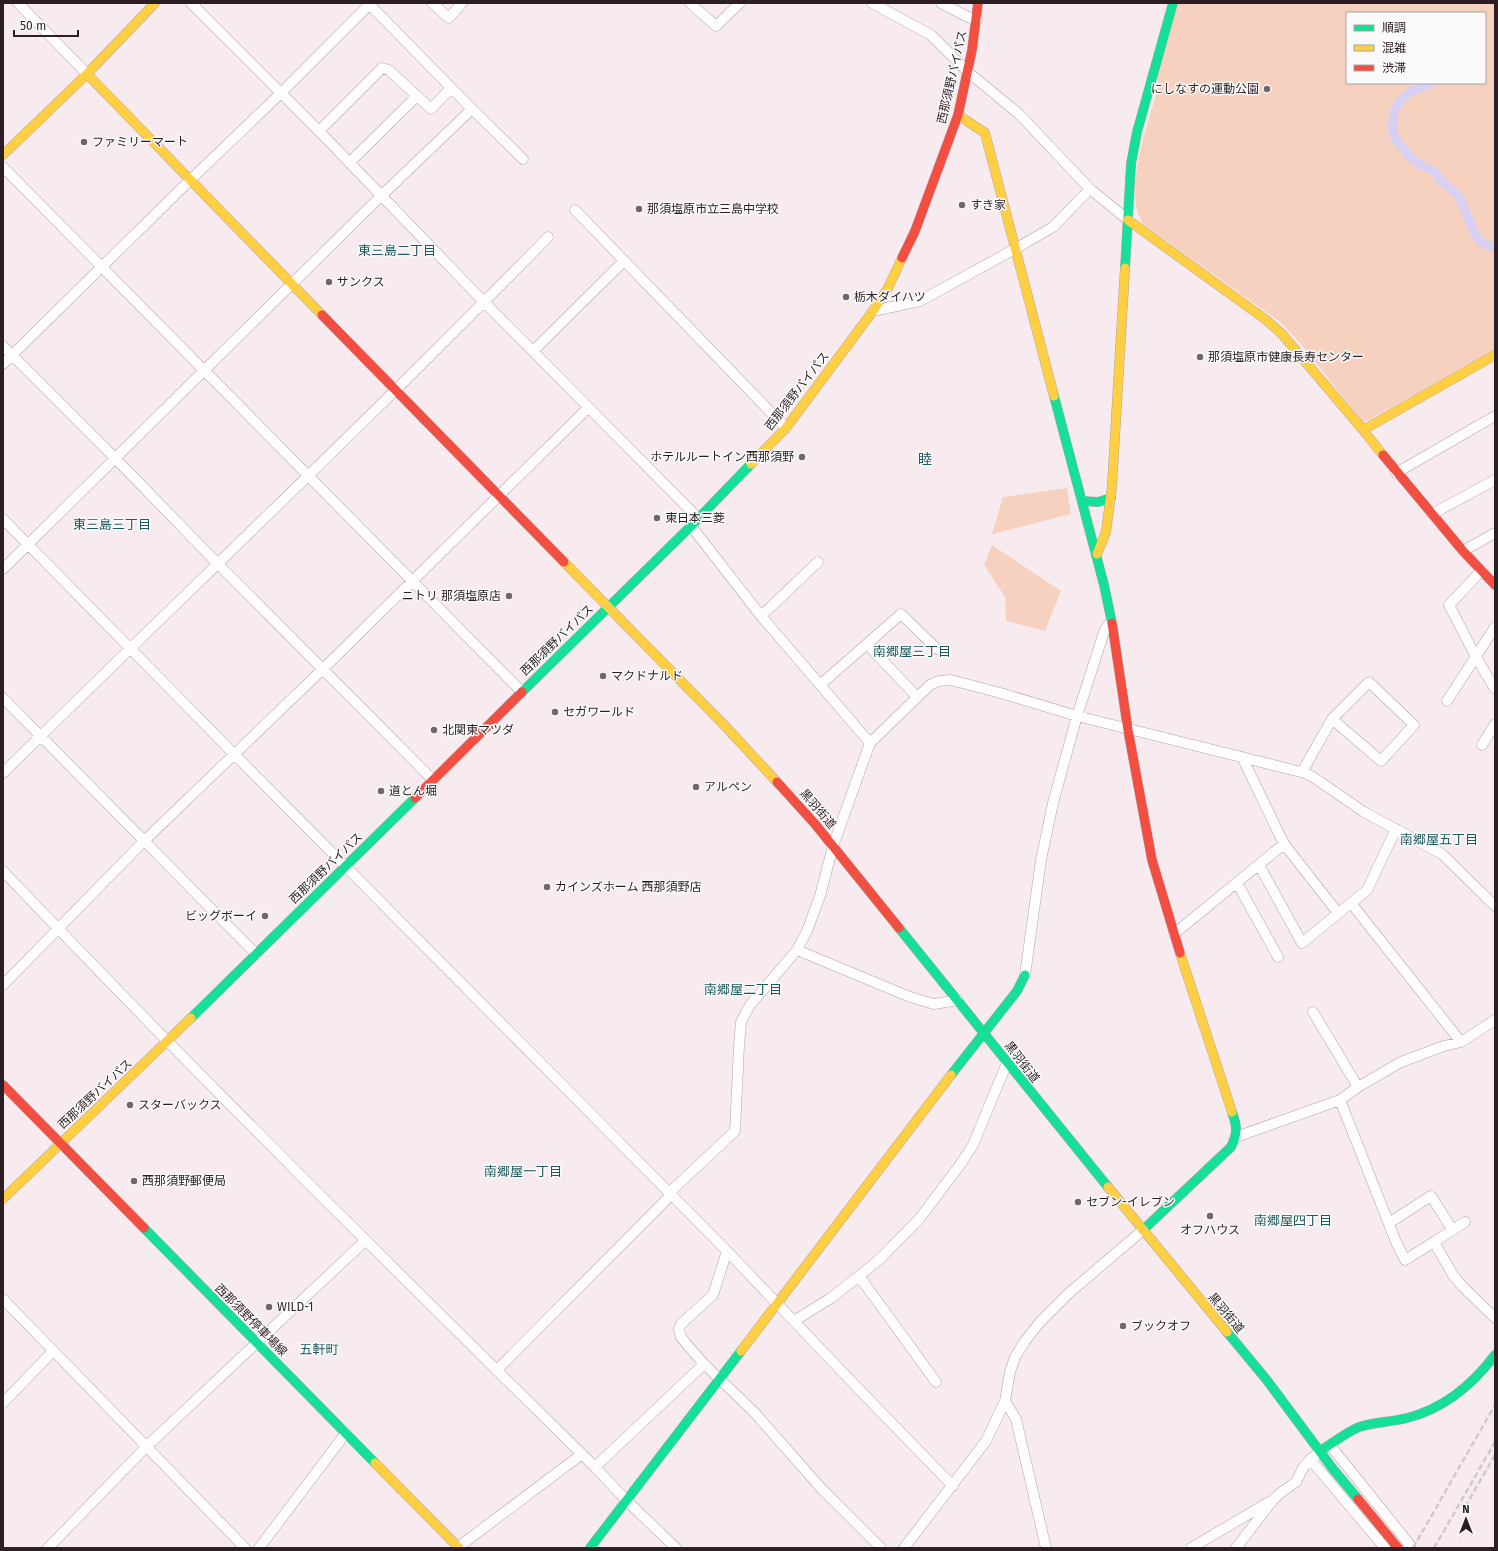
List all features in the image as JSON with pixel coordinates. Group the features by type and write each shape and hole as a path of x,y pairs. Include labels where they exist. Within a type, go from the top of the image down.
{"main road":[{"path":"3,155 87,74 155,3"},
{"name":"西那須野バイパス","path":"3,1199 168,1041 608,608 691,526 786,428 873,311 888,288 915,231 958,115 968,72 978,3"},
{"path":"1097,554 1106,532 1111,498 1131,164 1133,150 1173,3"},
{"name":"黒羽街道","path":"87,74 191,179 498,496 726,726 815,824 984,1032 1007,1063 1266,1379 1320,1452 1397,1548"},
{"path":"958,115 985,133 1097,554 1112,622 1128,730 1152,860 1174,934 1235,1119 1236,1137 1231,1147 1143,1230"},
{"path":"1128,220 1265,319 1282,334 1363,430 1396,473 1463,551 1495,585"},
{"path":"1363,430 1495,355"},
{"path":"1082,501 1098,502 1111,498"},
{"path":"590,1548 984,1032 1017,991 1025,975"},
{"name":"西那須野停車場線","path":"3,1086 257,1342 458,1548"},
{"path":"1320,1452 1352,1430 1365,1425 1408,1417 1426,1411 1454,1395 1472,1382 1495,1355"}],"street":[{"path":"18,3 87,74"},
{"path":"191,3 319,131 484,302 698,518"},
{"path":"432,3 449,18 462,3"},
{"path":"690,3 716,26 740,3"},
{"path":"872,3 931,35 968,72 1019,114 1090,189 1128,220"},
{"path":"941,3 976,20"},
{"path":"3,364 191,179 281,93 369,4 523,159"},
{"path":"319,131 382,68 389,70 431,109 451,88"},
{"path":"349,163 417,96"},
{"path":"3,568 203,370 472,109"},
{"path":"3,167 522,692"},
{"path":"873,311 920,301 1015,249 1053,227 1090,189"},
{"path":"575,210 623,262 786,428"},
{"path":"3,773 396,391 548,237"},
{"path":"533,351 623,262"},
{"path":"3,346 433,780"},
{"path":"3,985 57,928 144,841 323,669 588,408"},
{"path":"1396,473 1495,416"},
{"path":"1432,514 1495,480"},
{"path":"3,519 727,1251 953,1486"},
{"path":"691,526 761,616 870,743"},
{"path":"1463,551 1495,533"},
{"path":"761,616 818,562"},
{"path":"1481,571 1449,605 1476,657 1495,689"},
{"path":"820,685 901,614 937,649"},
{"path":"1025,975 1041,860 1053,802 1077,716 1104,632 1108,625 1112,622"},
{"path":"1447,700 1495,627"},
{"path":"867,644 917,697"},
{"path":"497,1370 670,1194 735,1131 738,1046 742,1022 750,1004 797,950 808,930 820,896 833,846 870,743 930,685 951,680 1128,730 1302,772 1313,777 1364,812 1442,854 1495,906"},
{"path":"1302,772 1332,719 1369,682 1414,725 1381,761 1332,719"},
{"path":"3,698 256,954"},
{"path":"1482,745 1495,724"},
{"path":"1242,757 1284,844 1338,913"},
{"path":"1259,865 1302,942 1367,890 1396,829"},
{"path":"1174,934 1284,844"},
{"path":"3,871 168,1041 595,1467 626,1500 676,1548"},
{"path":"1237,883 1278,957"},
{"path":"1351,902 1461,1042"},
{"path":"797,950 910,997 934,1004 958,1000"},
{"path":"1313,1012 1358,1087"},
{"path":"1236,1137 1340,1100 1358,1087 1402,1062 1444,1046 1461,1042 1495,1020"},
{"path":"794,1321 831,1298 880,1259 920,1218 960,1165 973,1145 1007,1063"},
{"path":"1340,1100 1405,1260 1465,1222"},
{"path":"1389,1223 1431,1196 1452,1229"},
{"path":"904,1548 986,1441 1005,1401 1013,1362 1025,1341 1040,1322 1068,1294 1143,1230"},
{"path":"48,1548 146,1447 366,1240"},
{"path":"1434,1242 1453,1275 1462,1286 1495,1318"},
{"path":"727,1251 713,1295 681,1324 679,1329 681,1337 704,1364 754,1412 820,1487 881,1548"},
{"path":"859,1276 936,1382"},
{"path":"3,1299 246,1548"},
{"path":"3,1403 53,1351"},
{"path":"595,1467 704,1364"},
{"path":"1005,1401 1016,1419 1046,1548"},
{"path":"259,1548 346,1433"},
{"path":"1330,1445 1410,1545 1408,1548"},
{"path":"1236,1548 1273,1500 1296,1482 1304,1466 1310,1459 1320,1452"},
{"path":"458,1548 582,1454"},
{"path":"1310,1459 1385,1548"},
{"path":"1191,1548 1261,1505 1273,1500"}],"shaded area":[{"name":"にしなすの運動公園","path":"1178,3 1495,3 1495,350 1363,423 1303,346 1279,321 1143,224 1136,205 1135,184 1143,141 1159,84 1157,78"},
{"path":"1067,488 1071,514 992,534 1003,497"},
{"path":"992,545 1061,591 1045,631 1006,621 1005,597 984,565"}],"waterway":[{"path":"1430,84 1410,92 1400,101 1394,111 1392,127 1395,139 1414,161 1435,172 1441,181 1459,196 1475,235 1481,242 1495,248"}],"railway":[{"path":"1413,1548 1495,1405"},
{"path":"1434,1548 1495,1442"},
{"path":"1465,1507 1495,1455"}],"traffic: fast":[{"path":"1125,268 1131,164 1137,132 1173,3"},
{"path":"1054,396 1104,585 1112,623"},
{"path":"522,692 691,526 751,464"},
{"path":"1082,501 1098,502 1111,498"},
{"path":"191,1018 415,798"},
{"path":"899,928 1108,1187"},
{"path":"951,1075 1017,991 1025,975"},
{"path":"1143,1230 1231,1147 1235,1138 1236,1130 1232,1112"},
{"path":"144,1228 375,1463"},
{"path":"1227,1332 1266,1379 1333,1469 1358,1499"},
{"path":"590,1548 741,1351"},
{"path":"1320,1451 1359,1427 1407,1418 1420,1414 1445,1402 1477,1376 1495,1355"}],"traffic: slow":[{"path":"3,155 87,74 155,3"},
{"path":"87,74 322,315"},
{"path":"958,115 985,133 1054,396"},
{"path":"1128,220 1265,319 1282,334 1383,455"},
{"path":"751,464 786,428 873,311 888,288 902,258"},
{"path":"1097,554 1106,532 1112,486 1125,268"},
{"path":"1363,430 1495,355"},
{"path":"564,562 726,727 777,782"},
{"path":"1180,953 1232,1112"},
{"path":"3,1199 191,1018"},
{"path":"741,1351 951,1075"},
{"path":"1108,1187 1227,1332"},
{"path":"375,1463 459,1548"}],"traffic: jam":[{"path":"902,258 915,231 958,115 972,50 978,3"},
{"path":"322,315 564,562"},
{"path":"1383,455 1463,551 1495,585"},
{"path":"1112,623 1128,730 1152,860 1180,953"},
{"path":"415,798 522,692"},
{"path":"777,782 815,824 899,928"},
{"path":"3,1085 144,1228"},
{"path":"1358,1499 1398,1548"}],"place":[{"name":"にしなすの運動公園","path":"1267,89"},
{"name":"ファミリーマート","path":"84,142"},
{"name":"すき家","path":"962,205"},
{"name":"那須塩原市立三島中学校","path":"639,209"},
{"name":"サンクス","path":"329,282"},
{"name":"栃木ダイハツ","path":"846,297"},
{"name":"那須塩原市健康長寿センター","path":"1200,357"},
{"name":"ホテルルートイン西那須野","path":"802,457"},
{"name":"東日本三菱","path":"657,518"},
{"name":"ニトリ 那須塩原店","path":"509,596"},
{"name":"マクドナルド","path":"603,676"},
{"name":"セガワールド","path":"555,712"},
{"name":"北関東マツダ","path":"434,730"},
{"name":"アルペン","path":"696,787"},
{"name":"道とん堀","path":"381,791"},
{"name":"カインズホーム 西那須野店","path":"547,887"},
{"name":"ビッグボーイ","path":"265,916"},
{"name":"スターバックス","path":"130,1105"},
{"name":"西那須野郵便局","path":"134,1181"},
{"name":"セブン-イレブン","path":"1078,1202"},
{"name":"オフハウス","path":"1210,1216"},
{"name":"WILD-1","path":"269,1307"},
{"name":"ブックオフ","path":"1123,1326"}],"district":[{"name":"東三島二丁目","path":"397,250"},
{"name":"睦","path":"925,459"},
{"name":"東三島三丁目","path":"112,524"},
{"name":"南郷屋三丁目","path":"912,651"},
{"name":"南郷屋五丁目","path":"1439,839"},
{"name":"南郷屋二丁目","path":"743,989"},
{"name":"南郷屋一丁目","path":"523,1171"},
{"name":"南郷屋四丁目","path":"1293,1220"},
{"name":"五軒町","path":"319,1349"}]}
